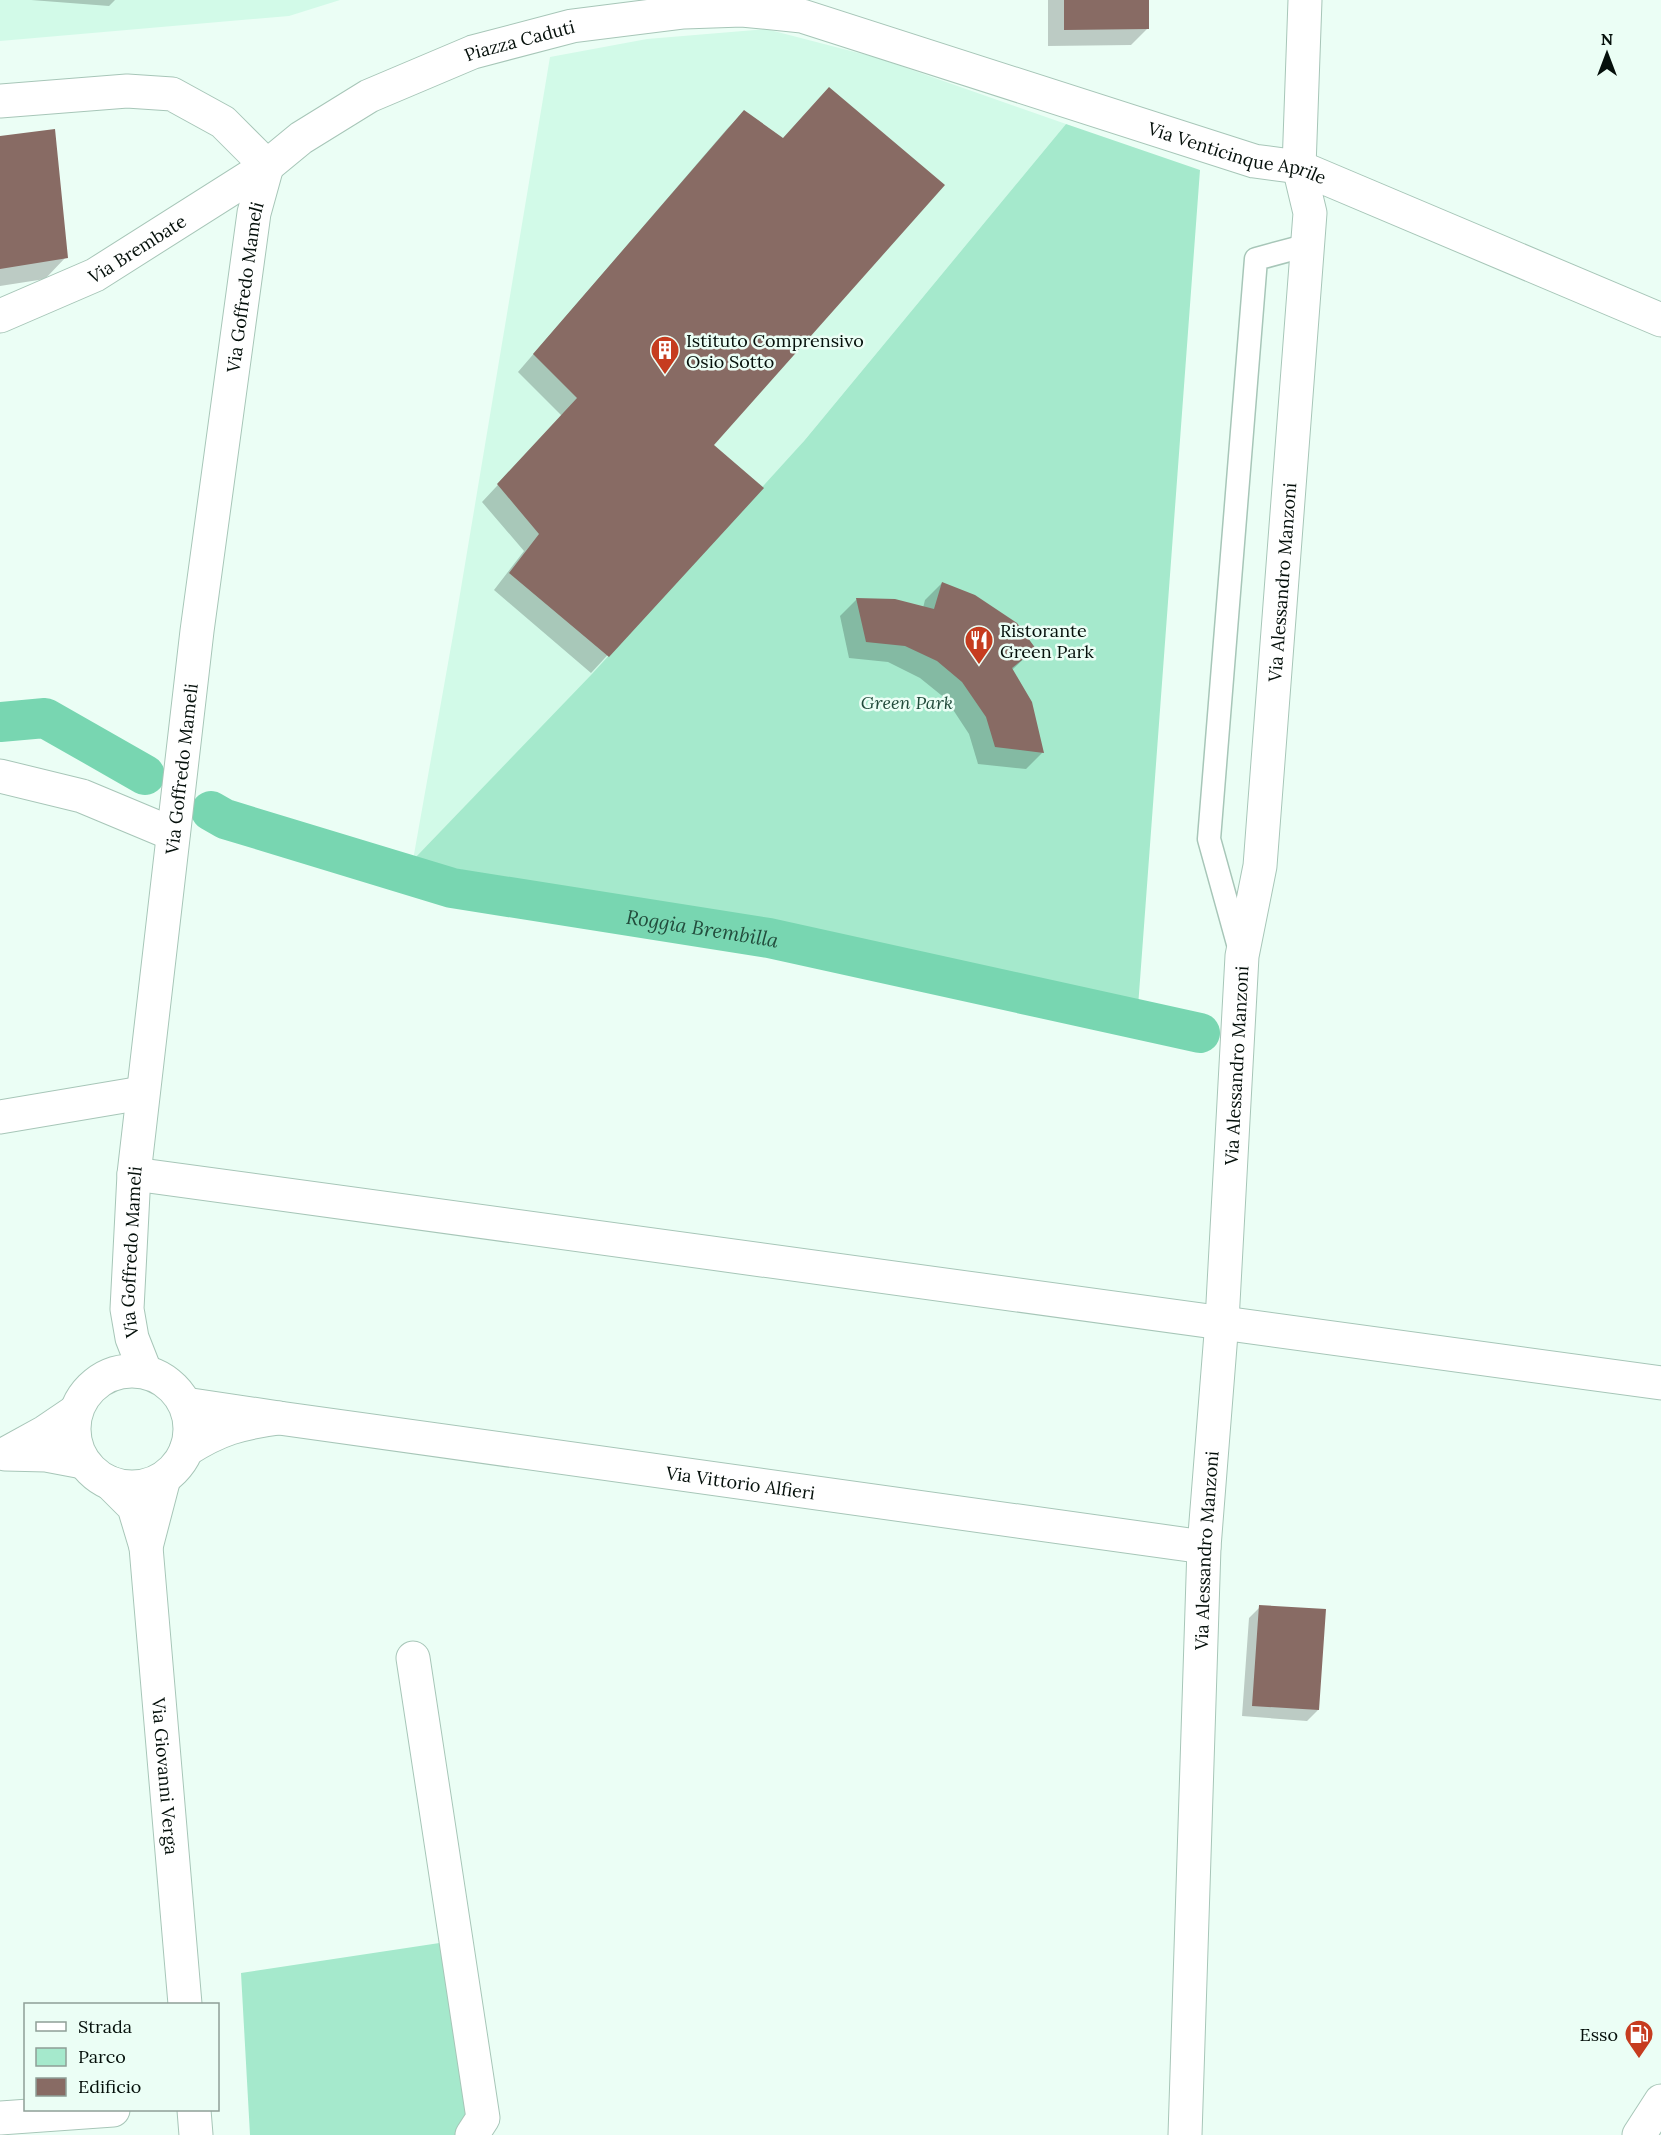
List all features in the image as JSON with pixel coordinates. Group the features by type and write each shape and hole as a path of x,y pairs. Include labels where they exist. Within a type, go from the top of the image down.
{"street":[{"name":"Via Alessandro Manzoni","path":"1185,2135 1204,1547 1222,1321 1242,956 1260,866 1310,213 1299,167 1305,0"},
{"name":"Via Venticinque Aprile","path":"805,8 1254,161 1299,167 1661,320"},
{"name":"Piazza Caduti","path":"267,166 301,138 369,96 472,52 572,26 684,12 805,8"},
{"path":"0,101 127,91 172,94 223,122 267,166"},
{"name":"Via Brembate","path":"0,316 95,276 267,166"},
{"name":"Via Goffredo Mameli","path":"145,1371 132,1338 127,1310 134,1174 142,1093 199,619 251,237 267,166"},
{"path":"0,776 82,796 173,834"},
{"path":"0,1116 142,1093"},
{"path":"134,1174 1222,1321 1661,1383"},
{"path":"128,1370 145,1371 162,1378 175,1389 185,1404 190,1435 186,1450 177,1466 164,1478 147,1485 129,1487 110,1483 95,1475 83,1462 75,1446 73,1428 76,1411 84,1395 96,1383 111,1374 128,1370"},
{"name":"Via Vittorio Alfieri","path":"185,1404 1204,1547"},
{"path":"3,1454 45,1432 76,1411"},
{"name":"Via Vittorio Alfieri","path":"186,1450 211,1435 243,1423 279,1418"},
{"path":"3,1454 46,1455 83,1462"},
{"name":"Via Giovanni Verga","path":"146,1547 164,1478"},
{"name":"Via Giovanni Verga","path":"110,1483 134,1507 146,1547 185,2003"},
{"path":"413,1658 483,2118 472,2135"},
{"path":"1640,2135 1661,2101"},
{"path":"0,2118 88,2111"},
{"path":"194,2111 196,2135"}],"lane":[{"path":"1242,956 1209,839 1256,259 1308,245"}],"shaded area":[{"path":"0,0 340,0 289,16 0,41"},
{"path":"766,29 878,58 1066,124 718,545 413,860 550,57 647,39"}],"green space":[{"name":"Green Park","path":"1066,124 1200,170 1138,1007 413,860 592,674 804,441"},
{"path":"466,1939 487,2135 250,2135 241,1973"}],"building":[{"path":"1064,0 1149,0 1149,29 1064,30"},
{"name":"Istituto Comprensivo Osio Sotto","path":"829,87 945,185 714,445 764,488 609,657 509,573 539,534 497,484 577,398 533,354 744,110 783,138"},
{"path":"55,129 68,258 0,269 0,136"},
{"name":"Ristorante Green Park","path":"942,582 975,595 1017,623 1036,649 1012,668 1032,702 1044,753 995,747 986,717 962,682 937,661 905,646 866,642 856,598 895,599 934,609"},
{"path":"1259,1605 1326,1609 1319,1710 1252,1706"}],"waterway":[{"name":"Roggia Brembilla","path":"0,722 45,718 145,775"},
{"name":"Roggia Brembilla","path":"211,811 225,819 452,888 769,938 1200,1033"}],"place":[{"name":"Istituto Comprensivo Osio Sotto","path":"665,376"},
{"name":"Ristorante Green Park","path":"979,666"},
{"name":"Esso","path":"1639,2060"}]}
